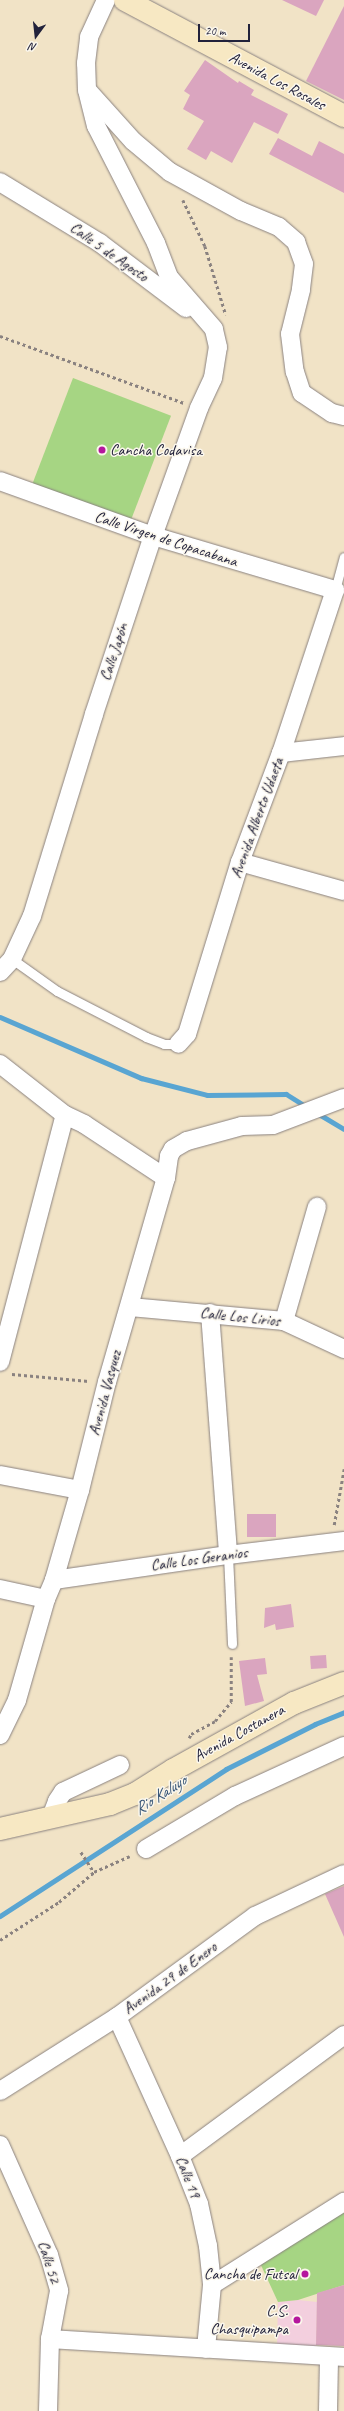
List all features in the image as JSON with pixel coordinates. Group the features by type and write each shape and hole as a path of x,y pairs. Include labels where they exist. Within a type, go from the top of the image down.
{"main road":[{"name":"Avenida Los Rosales","path":"125,0 344,116"},
{"name":"Avenida Costanera","path":"0,1829 110,1804 135,1794 173,1770 294,1703 344,1683"}],"street":[{"path":"106,0 89,37 86,63 87,90 96,126 156,243 169,276 221,324"},
{"path":"87,90 133,141 170,172 241,211 279,227 296,242 304,264 302,290 290,334 295,372 302,393 332,413 344,416"},
{"name":"Calle 5 de Agosto","path":"0,182 100,243 221,324"},
{"name":"Calle Japón","path":"4,963 32,916 94,714 153,536 199,408 213,378 221,324"},
{"name":"Calle Virgen de Copacabana","path":"0,481 153,536 288,578 335,590"},
{"name":"Avenida Alberto Udaeta","path":"178,1044 187,1034 240,862 281,753 335,590"},
{"path":"281,753 344,746"},
{"path":"240,862 344,891"},
{"path":"0,1064 65,1115 84,1124 166,1178"},
{"name":"Avenida Vasquez","path":"0,1734 16,1700 46,1599 54,1580 80,1490 107,1382 130,1307 166,1178 169,1156 173,1149 188,1141 242,1126 273,1125 344,1098"},
{"path":"4,1368 65,1115"},
{"path":"284,1321 317,1207"},
{"name":"Calle Los Lirios","path":"130,1307 284,1321 344,1349"},
{"path":"210,1314 228,1555"},
{"path":"0,1475 80,1490"},
{"name":"Calle Los Geranios","path":"54,1580 228,1555 338,1542"},
{"path":"0,1590 46,1599"},
{"path":"146,1849 235,1796 344,1746"},
{"path":"51,1817 57,1800 63,1792 120,1766"},
{"name":"Avenida 29 de Enero","path":"0,2092 117,2017 255,1916 344,1874"},
{"name":"Calle 19","path":"117,2017 180,2156 199,2204 208,2246 212,2285 206,2349"},
{"path":"180,2156 344,2035"},
{"name":"Calle 52","path":"0,2145 49,2256 59,2291 50,2339 48,2411"},
{"path":"212,2285 344,2202"},
{"path":"50,2339 337,2357 328,2411"}],"lane":[{"path":"335,590 344,557"},
{"path":"4,963 146,1037 164,1044 178,1044"},
{"path":"228,1555 232,1644"}],"path":[{"path":"182,199 205,246 221,324"},
{"path":"0,336 199,408"},
{"path":"4,1368 107,1382"},
{"path":"338,1542 344,1469"},
{"path":"188,1742 191,1734 215,1721 230,1702 232,1644"},
{"path":"0,1940 59,1902 94,1872 146,1849"},
{"path":"82,1852 94,1872"}],"shaded area":[{"name":"C.S. Chasquipampa","path":"298,2300 317,2302 316,2350 277,2345 278,2302"}],"green space":[{"name":"Cancha Codavisa","path":"73,378 171,416 130,522 32,484"},
{"name":"Cancha de Futsal","path":"344,2205 344,2285 298,2300 278,2302 260,2263"}],"building":[{"path":"282,0 324,0 316,16"},
{"path":"344,6 344,100 306,81"},
{"path":"205,60 238,83 239,81 254,90 251,95 288,114 278,134 254,122 232,163 211,151 206,160 187,149 204,121 183,109 190,95 184,91"},
{"path":"278,138 312,156 319,141 344,154 344,193 269,154"},
{"path":"247,1514 276,1514 276,1537 247,1537"},
{"path":"291,1604 294,1627 276,1630 275,1624 264,1628 265,1608"},
{"path":"326,1655 327,1668 311,1669 310,1656"},
{"path":"265,1658 267,1674 257,1675 264,1701 245,1706 239,1661"},
{"path":"344,1886 344,1937 325,1894"},
{"path":"344,2285 344,2346 316,2345 317,2293"}],"waterway":[{"path":"0,1017 141,1078 207,1095 286,1094 308,1108"},
{"path":"317,1113 344,1129"},
{"name":"Rio Kaluyo","path":"0,1916 226,1769 315,1724 344,1712"}],"place":[{"name":"Cancha Codavisa","path":"102,450"},
{"name":"Cancha de Futsal","path":"305,2274"},
{"name":"C.S. Chasquipampa","path":"297,2320"}]}
